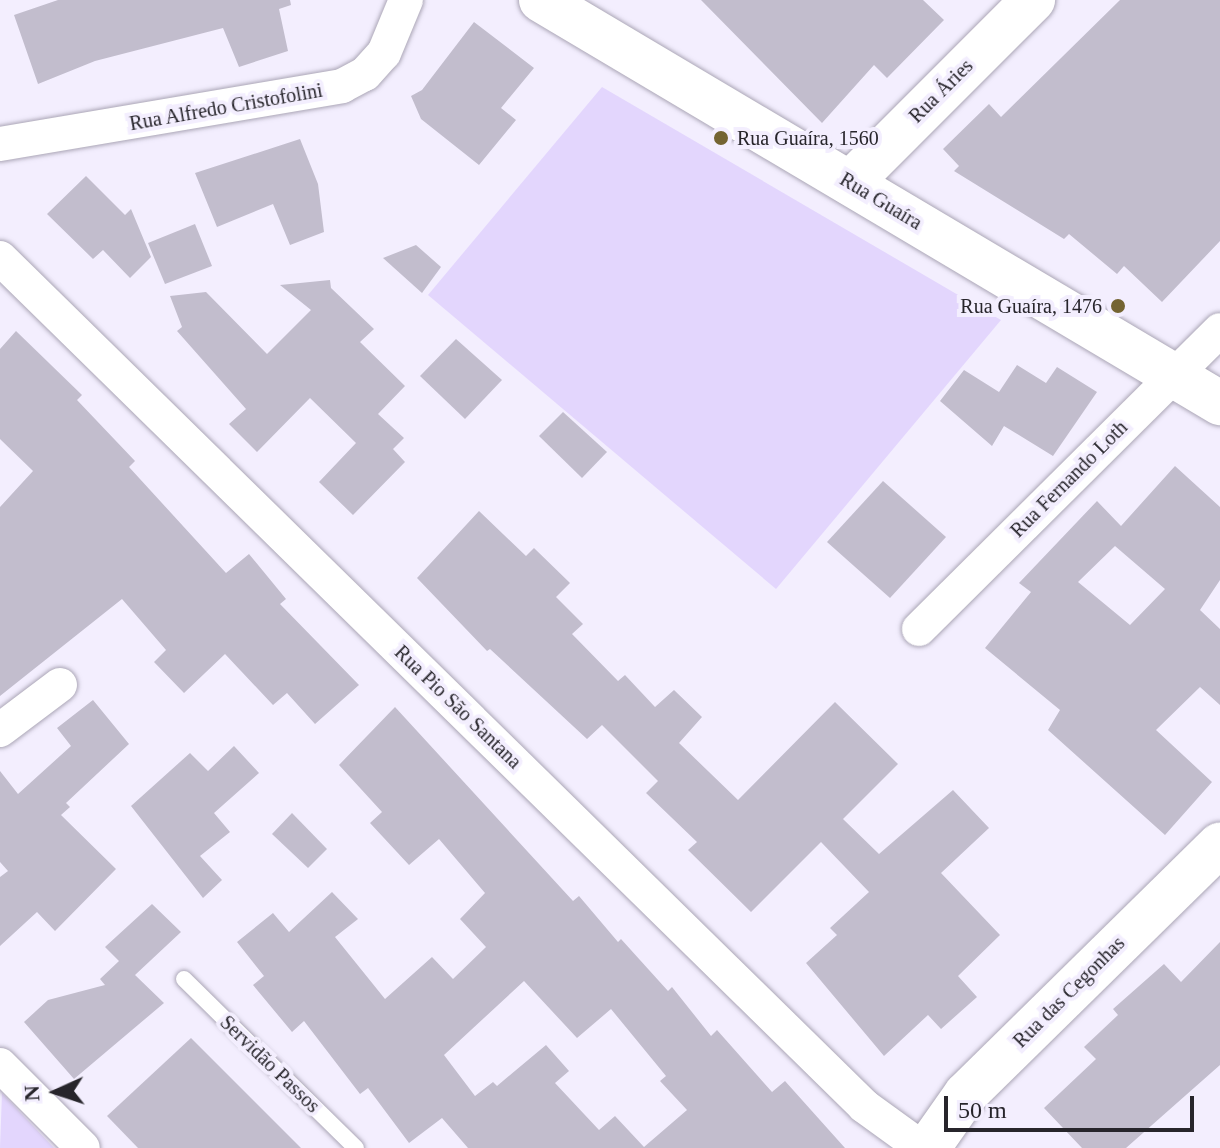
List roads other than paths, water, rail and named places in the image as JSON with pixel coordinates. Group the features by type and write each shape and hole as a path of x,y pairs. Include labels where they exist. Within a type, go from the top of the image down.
{"street":[{"name":"Rua Alfredo Cristofolini","path":"0,144 342,86 365,74 384,53 406,0"},
{"name":"Rua Guaíra","path":"541,0 1220,403"},
{"name":"Rua Áries","path":"850,183 1033,0"},
{"name":"Rua Pio São Santana","path":"0,258 864,1106 925,1148"},
{"name":"Rua Fernando Loth","path":"919,629 1220,330"},
{"path":"0,730 60,685"},
{"name":"Rua das Cegonhas","path":"925,1148 966,1094 1220,844"},
{"path":"0,1065 83,1148"}],"lane":[{"name":"Servidão Passos","path":"184,979 356,1148"}],"place":[{"name":"Rua Guaíra, 1560","path":"721,138"},
{"name":"Rua Guaíra, 1476","path":"1118,306"}]}
